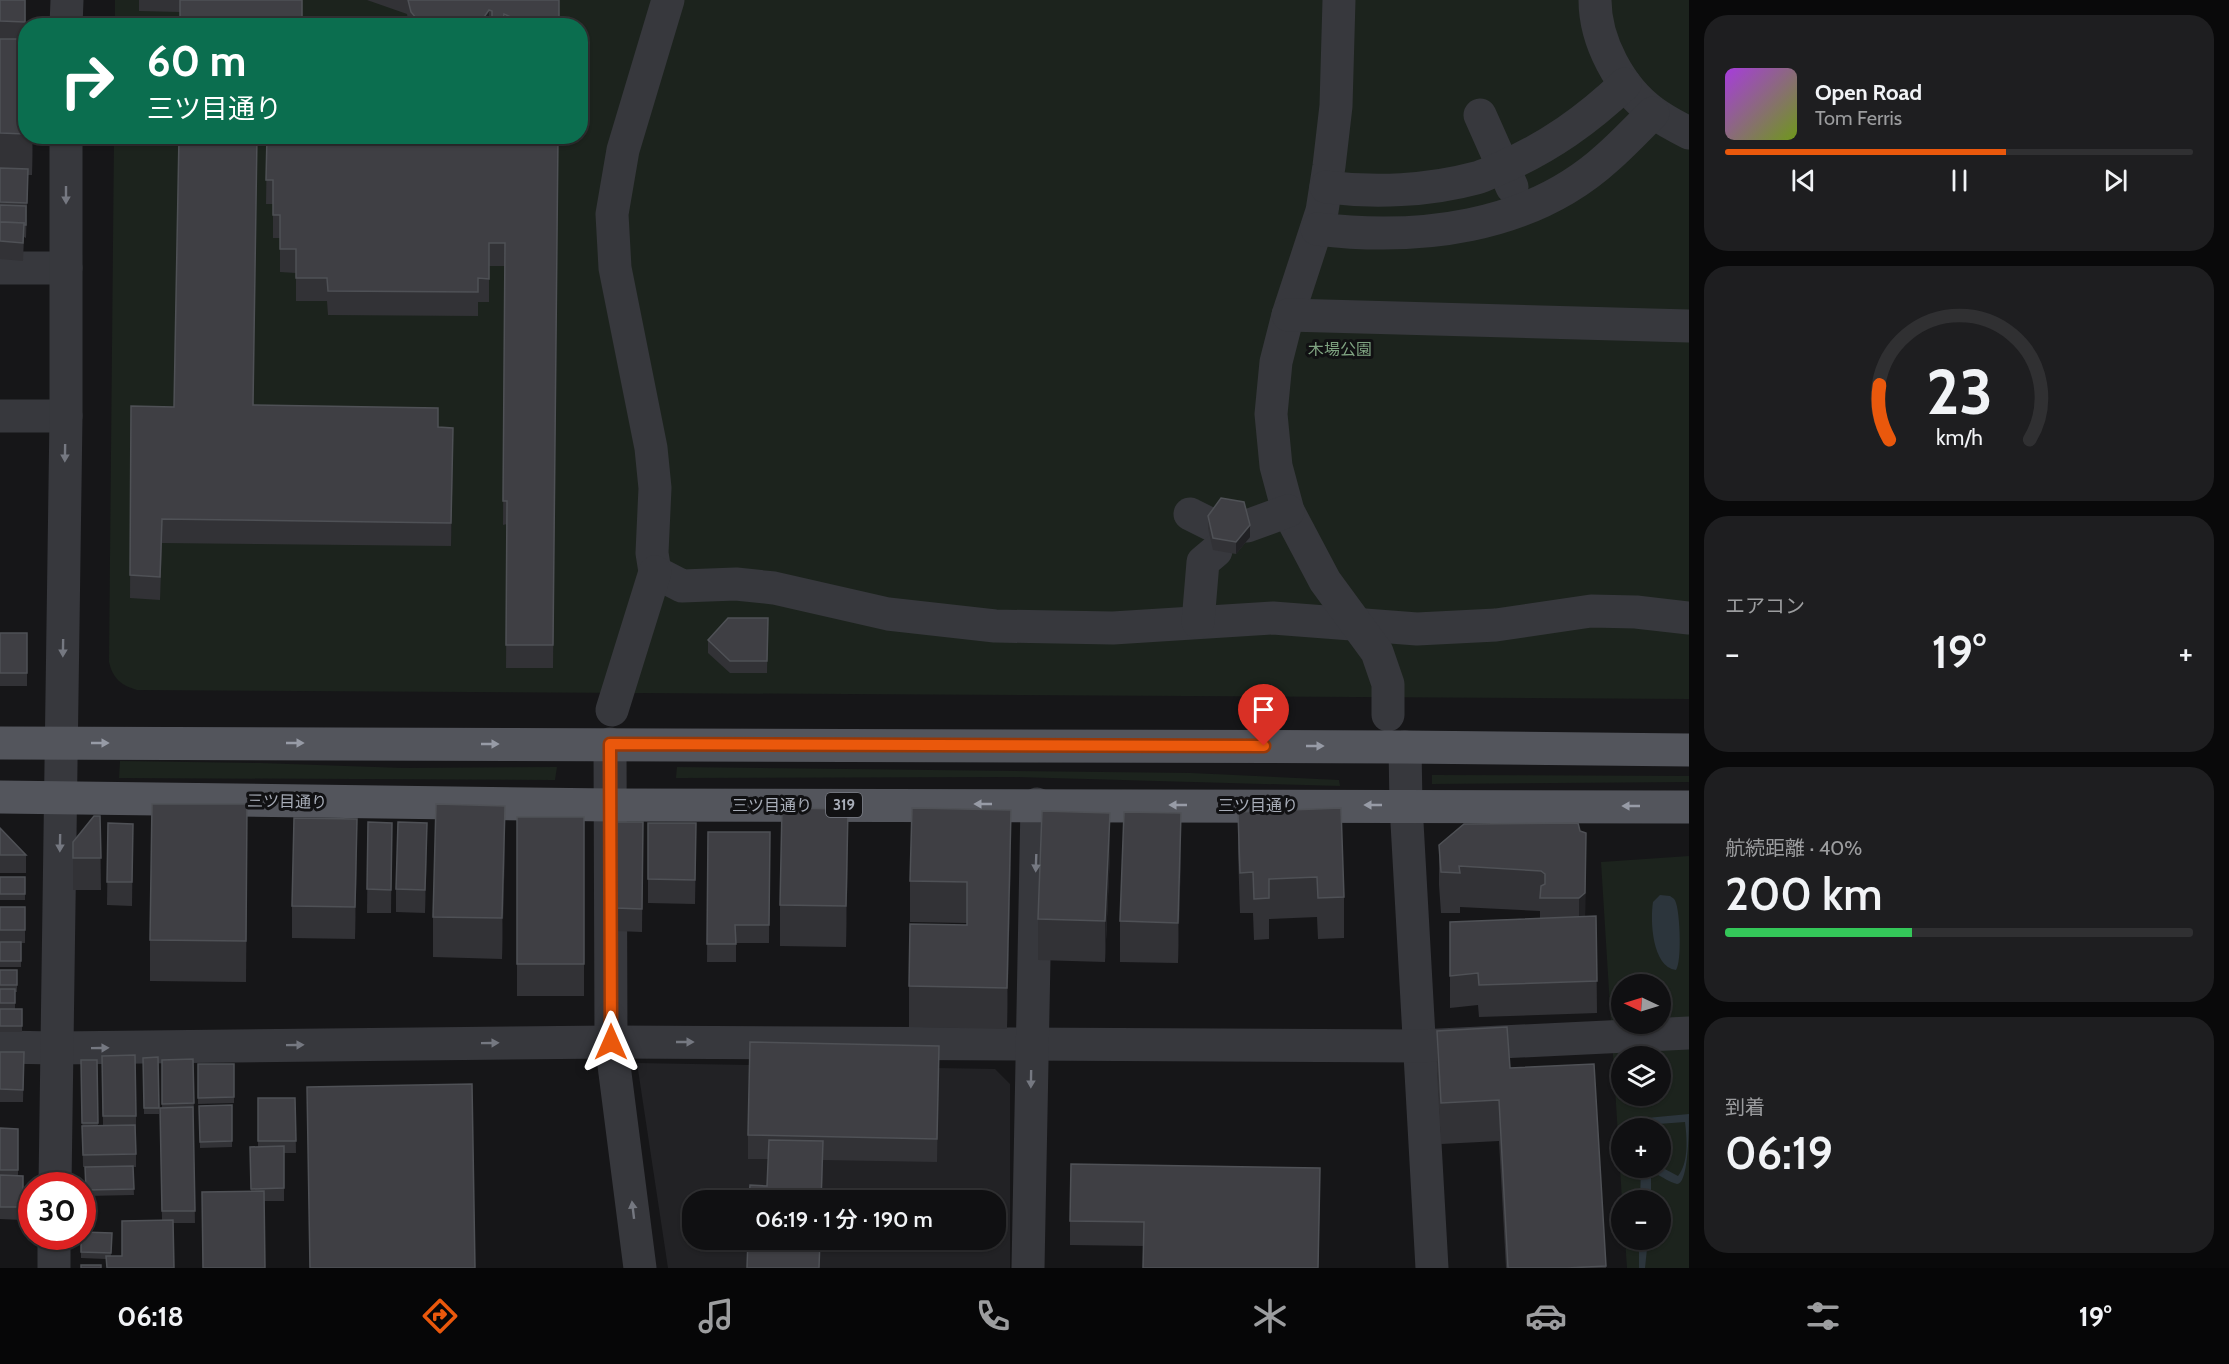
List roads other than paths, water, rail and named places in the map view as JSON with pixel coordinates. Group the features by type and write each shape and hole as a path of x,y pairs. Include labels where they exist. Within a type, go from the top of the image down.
{"main road":[{"path":"0,743 1405,747 1689,750"},
{"name":"三ツ目通り","path":"0,797 611,805 1689,807"}],"street":[{"path":"66,18 67,0"},
{"path":"612,710 655,572 651,553 655,488 651,448 615,268 612,214 623,150 668,0"},
{"path":"1339,0 1336,106 1326,187 1317,229 1288,315 1276,362 1271,414 1276,466 1288,511 1325,581 1354,624 1377,652 1388,684 1388,715"},
{"path":"1595,0 1595,10 1605,49 1625,84 1653,113 1689,134"},
{"path":"1326,187 1378,190 1422,188 1476,178 1503,167 1557,139 1599,108 1625,84"},
{"path":"1317,229 1385,234 1429,232 1483,222 1522,209 1568,187 1607,159 1653,113"},
{"path":"1480,115 1522,209"},
{"path":"55,1172 66,416 66,144"},
{"path":"0,268 66,268"},
{"path":"1288,315 1689,326"},
{"path":"0,416 66,416"},
{"path":"1247,526 1288,511"},
{"path":"1198,622 1205,530"},
{"path":"655,572 682,586 736,584 774,588 888,614 995,626 1113,628 1273,618 1417,629 1496,625 1591,611 1636,612 1689,618"},
{"path":"610,744 611,1042 640,1268"},
{"path":"1405,747 1406,805 1432,1268"},
{"path":"1028,1268 1037,804"},
{"path":"0,1047 611,1042 1419,1046 1689,1033"},
{"path":"54,1250 54,1268"}],"park label":[{"name":"木場公園","path":"1340,349"}]}
